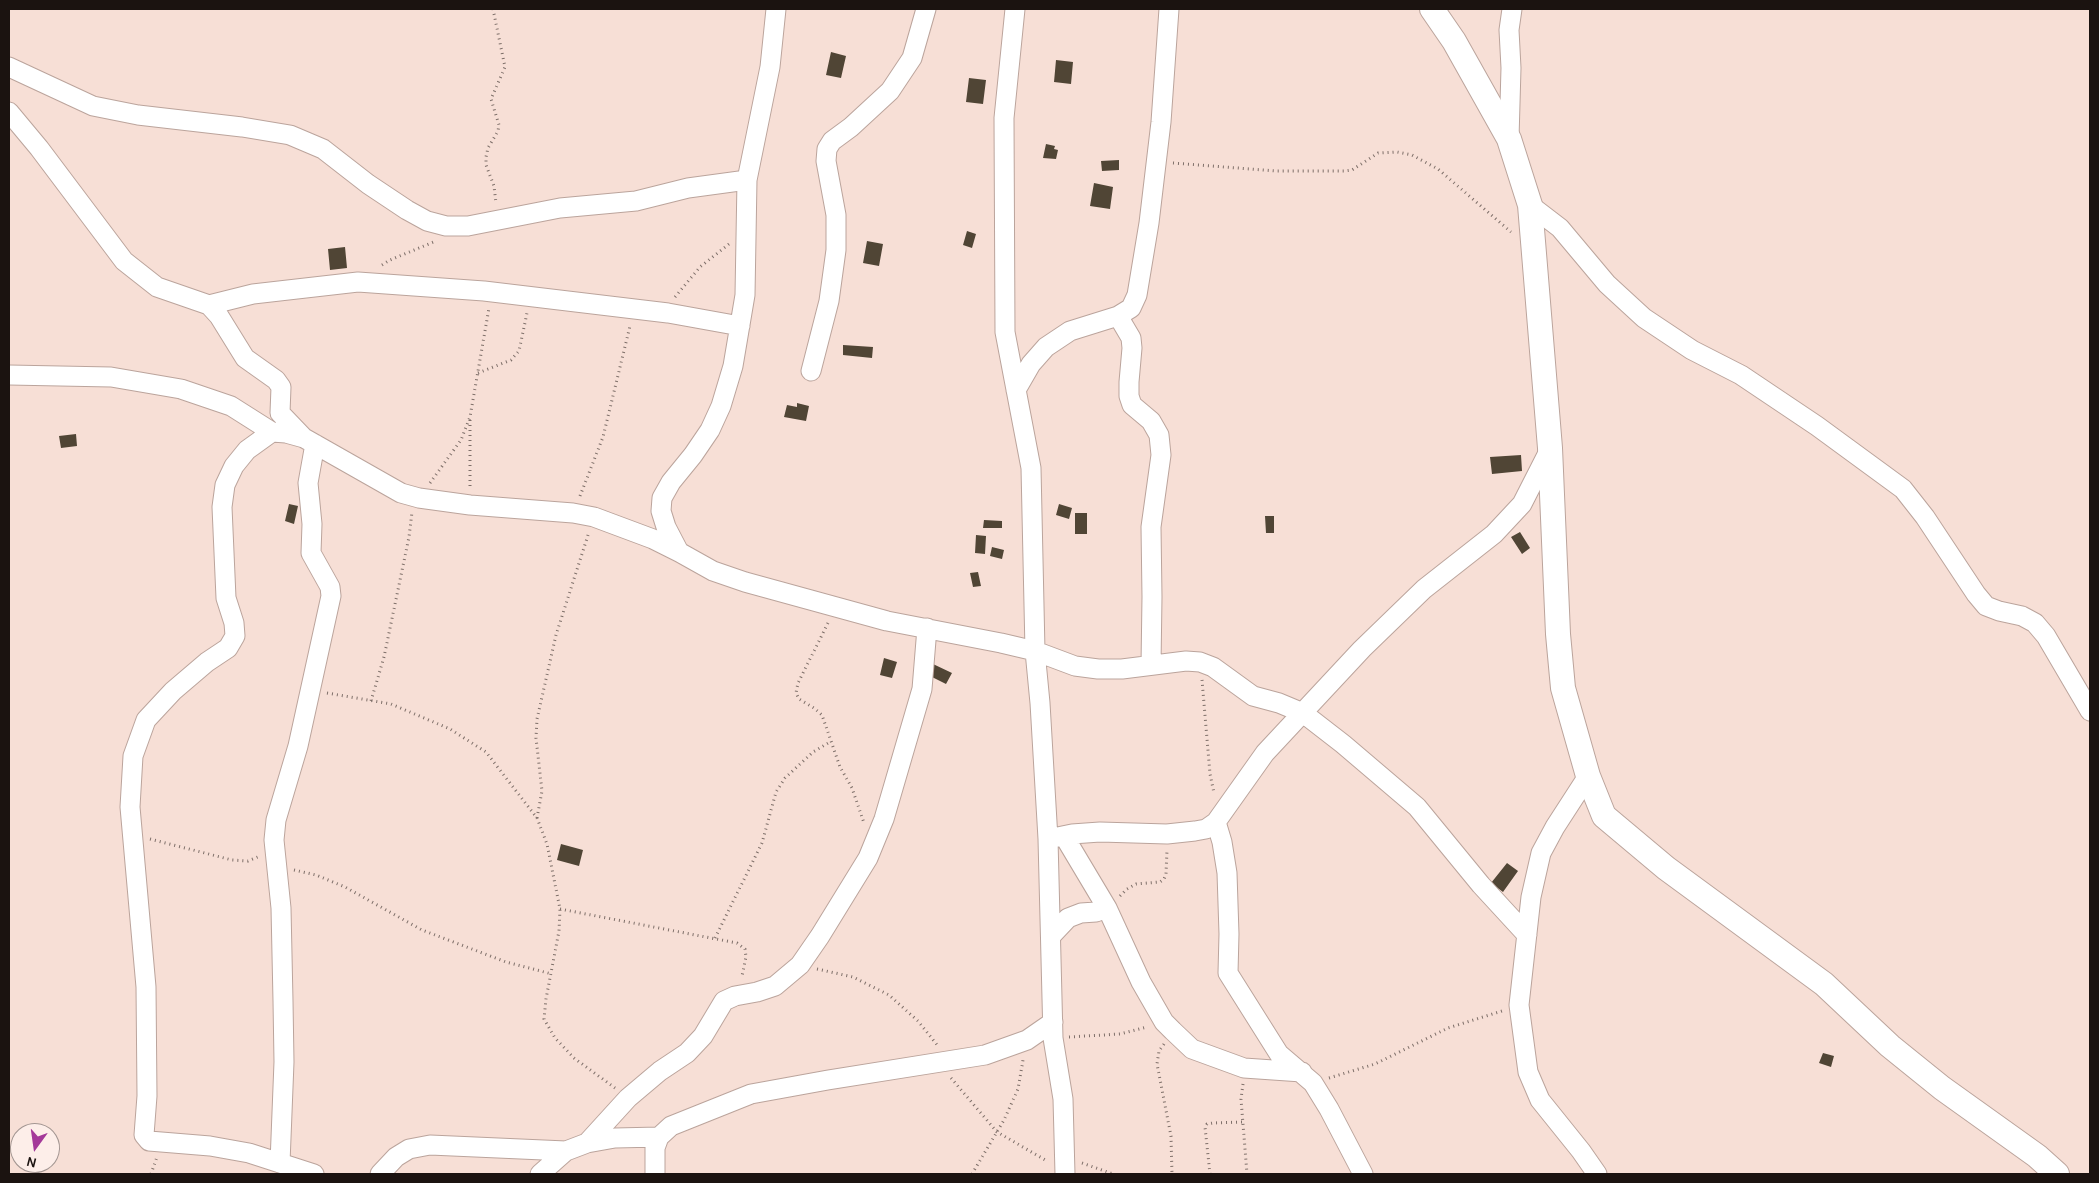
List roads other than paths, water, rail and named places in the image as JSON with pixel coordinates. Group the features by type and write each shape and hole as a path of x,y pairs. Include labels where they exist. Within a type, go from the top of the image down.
{"street":[{"path":"679,552 666,527 661,512 662,498 671,482 710,430 721,406 733,366 746,295 747,180 770,67 776,9"},
{"path":"811,371 829,301 836,250 836,215 826,161 827,149 832,141 890,91 912,58 926,9"},
{"path":"1015,9 1004,118 1003,294 1005,332 1031,468 1035,651 1056,837 1051,936 1053,1030 1063,1099 1065,1168"},
{"path":"1016,390 1031,364 1046,347 1070,332 1118,316 1131,308 1136,296 1149,223 1161,122 1169,9"},
{"path":"1432,9 1454,41 1509,139 1530,205 1550,448 1558,634 1563,688 1588,776 1604,816 1666,868 1824,984 1890,1046 1942,1088 2037,1156 2057,1174"},
{"path":"1509,139 1511,68 1509,30 1512,9"},
{"path":"9,67 93,106 138,115 232,125 290,135 323,149 368,184 420,218 446,226 468,226 560,208 636,201 688,188 747,180"},
{"path":"9,112 124,261 157,287 208,305 219,316 245,358 276,380 281,386 280,412 310,441 308,483 312,524 311,553 330,587 331,596 298,746 276,820 275,846 281,908 284,1054 280,1163"},
{"path":"1530,205 1560,228 1607,284 1644,318 1692,350 1740,376 1794,411 1903,490 1925,517 1986,606 2022,616 2036,623 2046,636 2090,711"},
{"path":"208,305 254,294 358,282 492,292 668,313 740,326"},
{"path":"1118,316 1131,338 1129,396 1132,405 1151,421 1159,435 1161,455 1150,527 1151,665"},
{"path":"9,375 111,378 181,389 231,406 272,432 286,433 310,441 393,489 417,497 470,505 573,513 594,517 679,552 713,571 745,582 888,621 1035,651 1075,666 1098,669 1186,661 1200,662 1213,667 1253,696 1279,703 1303,713 1343,744 1417,807 1481,885 1527,935"},
{"path":"272,432 247,450 234,466 226,485 222,507 226,598 234,623 235,636 228,648 186,679 146,720 133,756 130,807 146,987 144,1135 145,1139 162,1143 210,1146 249,1152 314,1174"},
{"path":"1056,837 1100,832 1167,834 1195,831 1206,828 1218,819 1265,753 1362,649 1424,588 1494,534 1522,504 1550,448"},
{"path":"587,1143 628,1098 660,1070 687,1053 703,1036 724,1001 735,996 775,986 800,966 868,858 884,819 922,689 927,628"},
{"path":"1588,776 1555,826 1541,853 1531,897 1520,1005 1528,1072 1540,1100 1597,1174"},
{"path":"1218,819 1227,873 1228,974 1279,1054 1307,1078 1329,1109 1363,1174"},
{"path":"1056,837 1106,905 1141,982 1169,1026 1192,1049 1244,1068 1307,1078"},
{"path":"1051,936 1068,918 1081,913 1096,912 1106,905"},
{"path":"655,1174 655,1148 659,1136 671,1126 751,1094 985,1055 1053,1030"},
{"path":"540,1174 566,1151 587,1143 615,1138 659,1136"},
{"path":"380,1174 396,1157 409,1149 430,1145 566,1151"}]}
